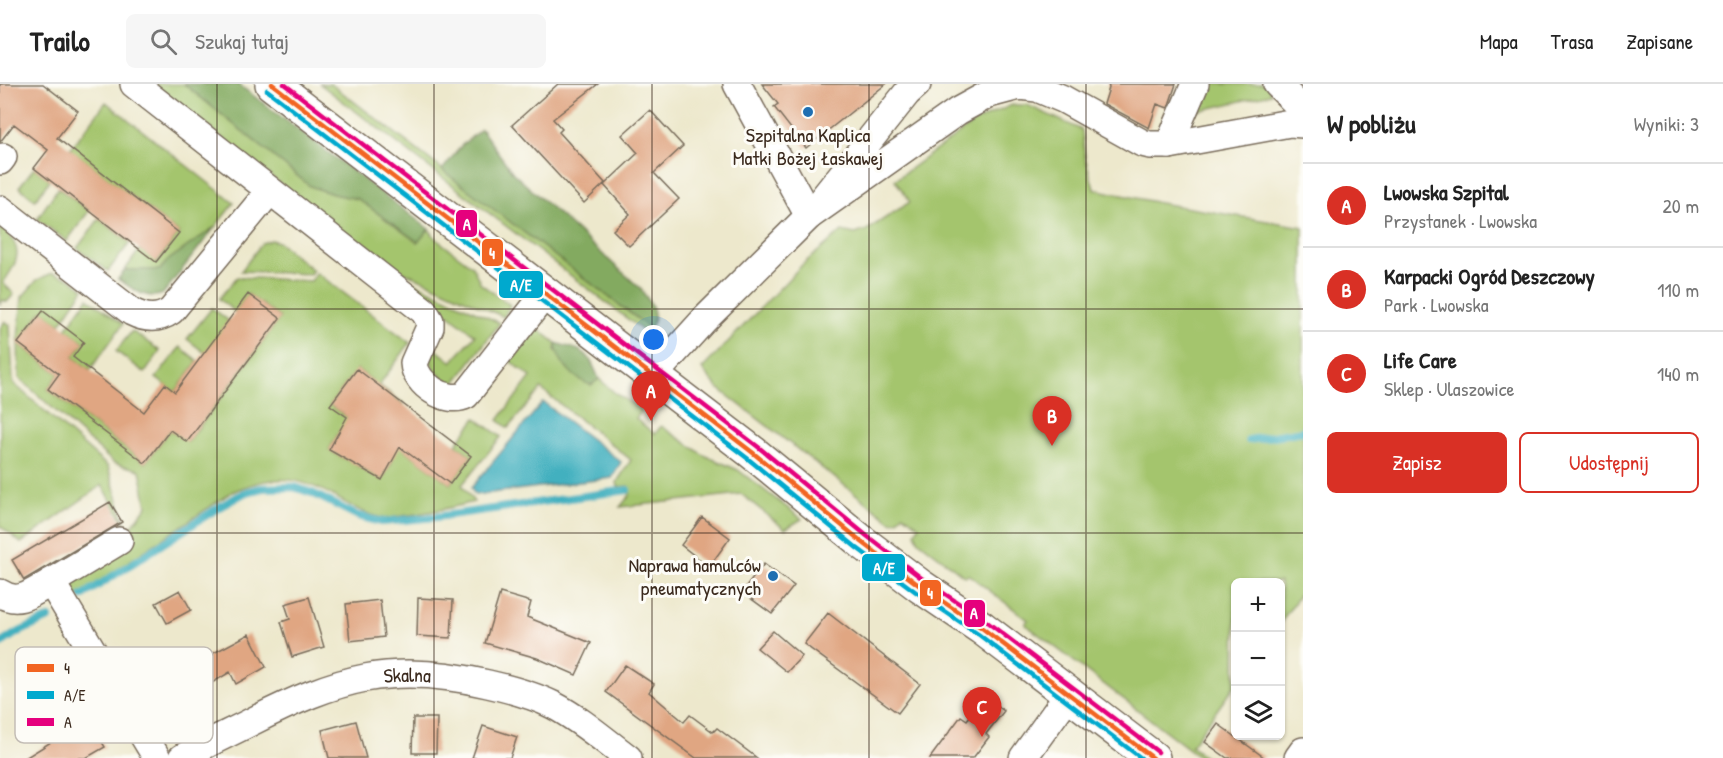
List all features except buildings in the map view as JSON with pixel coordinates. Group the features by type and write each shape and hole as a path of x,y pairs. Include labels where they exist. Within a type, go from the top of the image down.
{"main road":[{"path":"272,84 654,375 862,542 920,586 982,628 1153,758"}],"street":[{"path":"134,84 269,192 424,311 430,321 430,327 414,363 414,368 421,380 445,397 458,398 466,395 546,293"},
{"path":"737,84 809,216"},
{"path":"654,375 704,320 809,216 907,93 917,84"},
{"path":"1169,145 1195,84"},
{"path":"809,216 974,100 1003,89 1037,86 1142,143 1169,145 1290,123 1302,110 1277,84"},
{"path":"0,209 132,312 152,318 171,311 269,192"},
{"path":"2,596 12,599 22,598 119,541"},
{"path":"51,582 90,647"},
{"name":"Skalna","path":"213,742 286,705 352,681 394,673 432,673 515,690 535,697 570,715 628,758"},
{"path":"1023,758 1069,694"},
{"path":"147,743 156,758"},
{"name":"Skalna","path":"182,758 211,743"},
{"path":"1298,758 1303,751"}],"green space":[{"path":"153,84 184,84 310,186 358,199 417,242 429,229 436,239 472,266 481,284 510,305 504,317 405,272 393,272"},
{"path":"184,84 238,84 429,229 418,242 358,199 310,186"},
{"path":"320,84 331,84 661,337 650,336"},
{"path":"1207,84 1267,84 1271,94 1198,111"},
{"path":"106,102 234,203 215,227 167,261 160,270 125,270 140,249 157,262 179,233 70,149"},
{"path":"1012,105 1027,105 1082,130 1085,157 1094,189 1160,203 1303,227 1303,590 1285,616 1285,578 1231,578 1231,691 1191,746 1207,758 1201,758 1025,624 1028,620 969,575 964,576 919,541 915,533 919,526 903,514 898,520 892,522 718,388 702,369 802,265 842,231 855,234 867,230 910,202 895,180 976,121"},
{"path":"481,129 513,173 640,288 654,312 651,329 442,170 462,145"},
{"path":"34,168 50,180 35,200 19,187"},
{"path":"58,188 89,211 67,241 37,219"},
{"path":"99,219 130,243 108,271 77,248"},
{"path":"0,226 13,241 17,254 16,261 3,283 14,294 7,302 3,300 0,304"},
{"path":"215,227 163,294 145,295 118,279 125,270 160,270 167,261"},
{"path":"271,240 278,242 313,270 310,274 241,271 262,243"},
{"path":"52,273 69,278 84,289 60,324 42,311 18,343 22,297 37,280"},
{"path":"317,273 410,343 379,385 404,404 382,433 450,484 471,456 456,444 476,418 501,437 462,485 474,502 429,512 385,518 353,507 323,490 297,481 260,482 232,492 72,600 70,585 78,575 135,541 132,526 147,506 140,470 114,463 19,378 18,343 59,374 48,389 145,463 170,430 188,442 280,318 248,294 235,312 219,299 237,277 311,281","holes":["357,369 374,382 347,417 330,405","340,430 393,460 382,480 329,450"]},
{"path":"409,280 500,323 453,385 435,370 431,354 434,348 452,362 475,335 406,282"},
{"path":"88,298 123,324 90,370 73,357 84,342 66,329"},
{"path":"212,308 229,321 205,353 187,339"},
{"path":"5,321 10,325 13,383 108,467 125,524 102,485 21,543 0,526 0,328"},
{"path":"531,327 537,328 556,343 555,350 591,385 599,379 615,393 642,410 636,419 655,434 661,426 704,455 738,470 802,519 785,529 741,494 620,507 630,495 628,486 618,487 617,482 631,460 541,389 508,428 498,420 531,377 506,358"},
{"path":"132,331 160,351 145,373 116,351"},
{"path":"556,343 584,353 599,379 591,385 573,374 559,356"},
{"path":"180,347 198,361 175,392 156,378"}],"water":[{"path":"543,402 621,462 612,478 475,495 471,488"}],"waterway":[{"path":"1249,440 1303,431"},
{"path":"82,596 221,506 246,492 262,488 294,487 312,493 358,516 382,522 436,517 627,490"},
{"path":"0,644 15,634 49,618"}],"transit line":[{"name":"4","path":"272,84 752,452 862,542 920,586 982,628 1153,758"},
{"name":"A","path":"284,84 757,446 924,580 987,622 1158,752"},
{"name":"A/E","path":"267,90 747,458 857,548 978,634 1141,758"}],"place":[{"name":"Szpitalna Kaplica Matki Bożej Łaskawej","path":"808,112"},
{"name":"Lwowska Szpital","path":"651,421"},
{"name":"Karpacki Ogród Deszczowy","path":"1052,446"},
{"name":"Naprawa hamulców pneumatycznych","path":"773,576"},
{"name":"Life Care","path":"982,737"}]}
